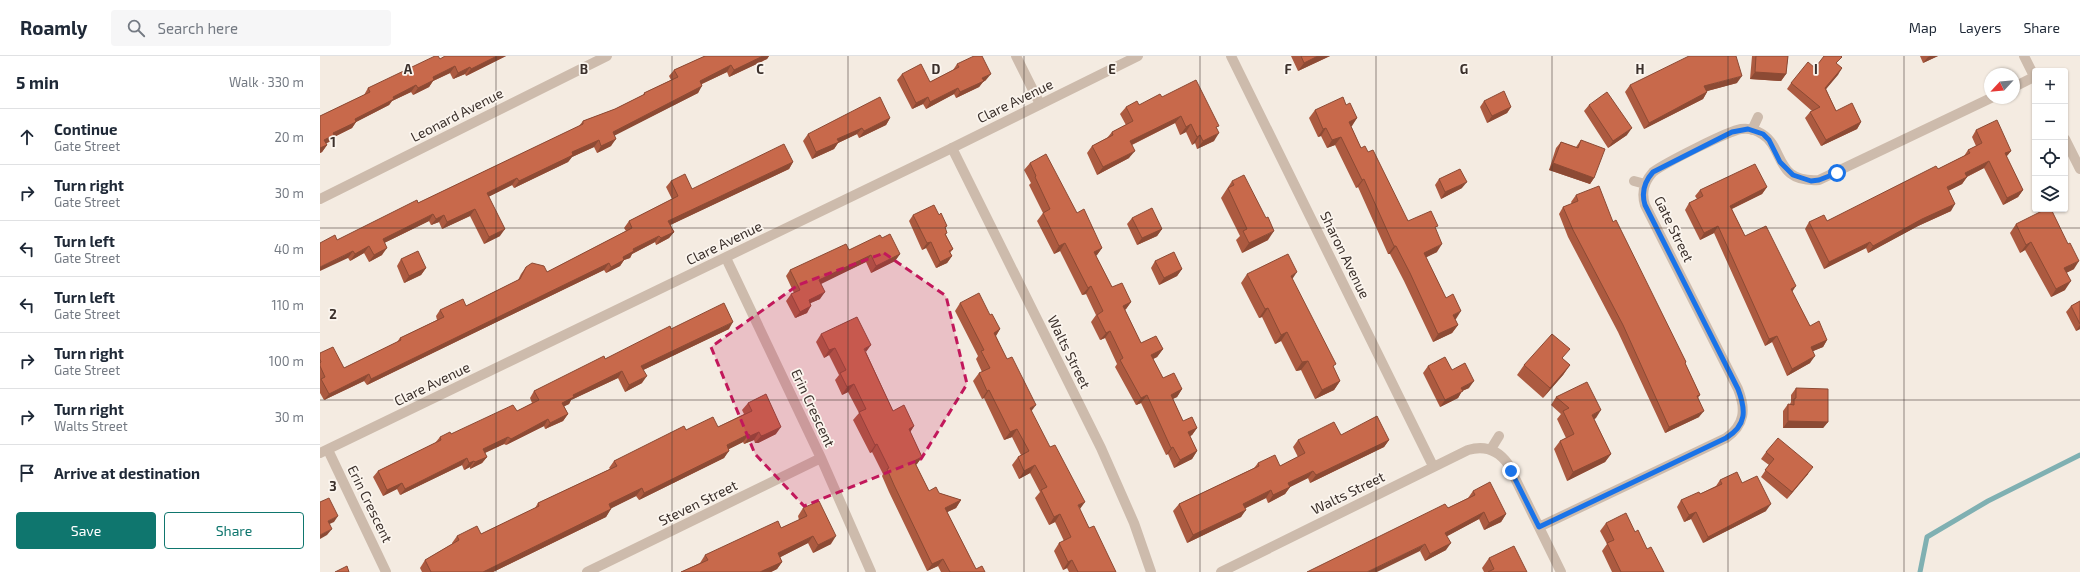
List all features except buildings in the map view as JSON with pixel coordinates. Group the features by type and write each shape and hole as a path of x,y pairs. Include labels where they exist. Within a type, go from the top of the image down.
{"street":[{"name":"Leonard Avenue","path":"320,199 607,56"},
{"path":"1016,56 1040,104"},
{"name":"Clare Avenue","path":"324,452 726,258 1138,56"},
{"name":"Sharon Avenue","path":"1231,56 1433,466"},
{"path":"2024,56 2032,72"},
{"path":"2020,84 2032,79"},
{"path":"1758,117 1752,130 1763,134 1769,140 1780,162 1793,175 1811,181 1819,180 1984,101"},
{"name":"Gate Street","path":"1539,527 1726,438 1733,434 1742,420 1744,404 1738,389 1645,205 1643,198 1645,184 1653,172 1659,168 1732,132 1740,129 1752,130"},
{"path":"2066,140 2080,169"},
{"name":"Walts Street","path":"952,148 1102,448 1134,523 1151,572"},
{"path":"1634,181 1645,184"},
{"name":"Erin Crescent","path":"726,258 821,458 870,572"},
{"path":"1499,436 1491,449 1498,453 1508,464 1561,572"},
{"name":"Walts Street","path":"1220,572 1468,450 1476,448 1491,449"},
{"name":"Erin Crescent","path":"324,452 386,572"},
{"name":"Steven Street","path":"586,572 821,458"}],"highlighted area":[{"path":"884,253 946,296 967,384 921,459 804,506 755,454 711,347 798,285"}],"waterway":[{"path":"1920,572 1927,537 1988,501 2080,455"}],"route":[{"path":"1511,471 1539,527 1726,438 1733,434 1739,427 1744,412 1744,404 1738,389 1645,205 1643,191 1648,177 1653,172 1732,132 1740,129 1748,129 1763,134 1769,140 1780,162 1793,175 1801,179 1811,181 1819,180 1837,173"}]}
